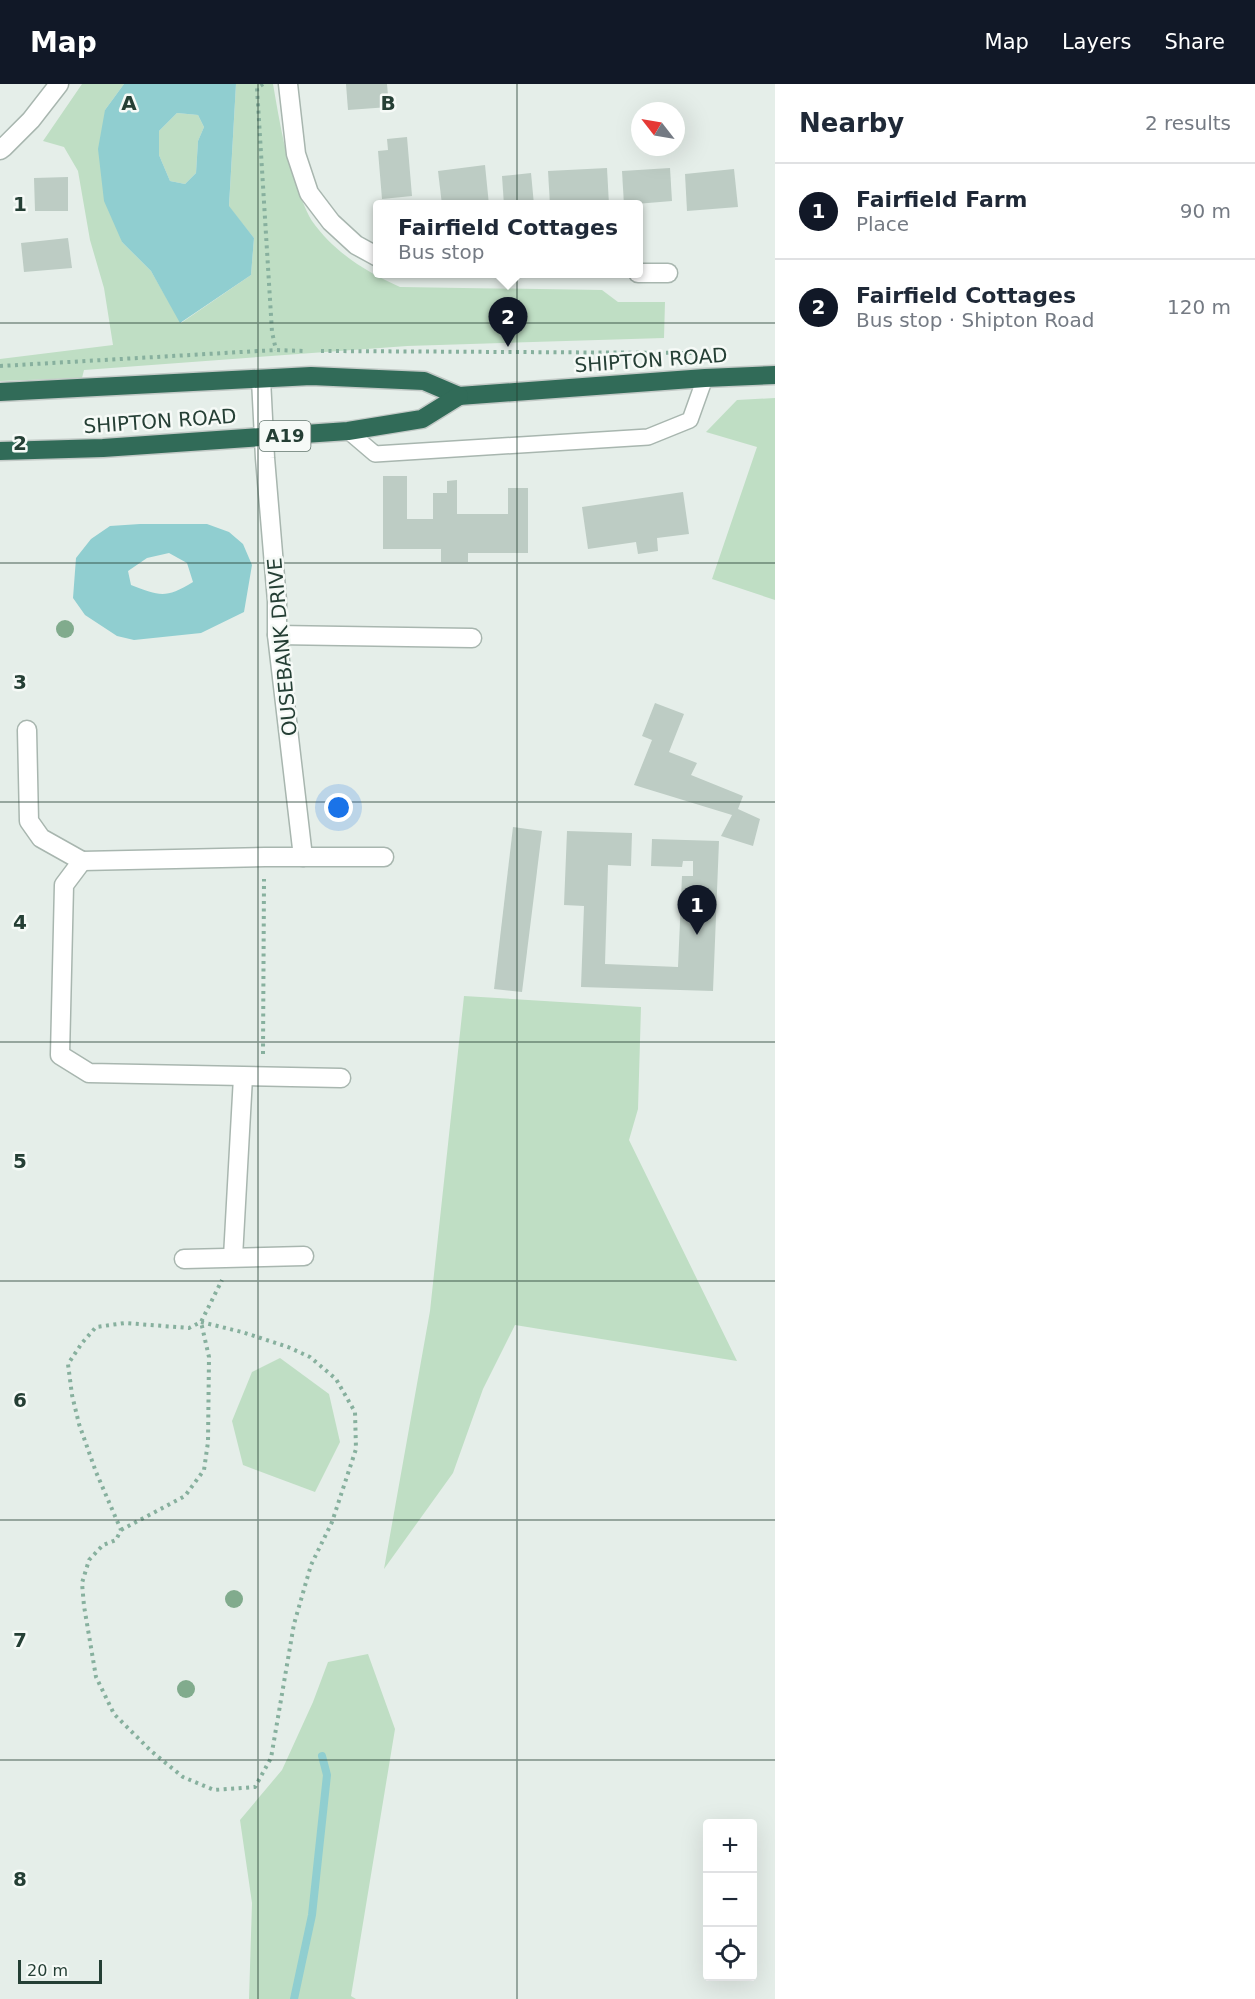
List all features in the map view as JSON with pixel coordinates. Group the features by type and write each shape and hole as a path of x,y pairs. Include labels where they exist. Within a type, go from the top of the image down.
{"highway":[{"name":"SHIPTON ROAD","path":"0,392 311,376 424,381 459,396 775,375"},
{"name":"SHIPTON ROAD","path":"0,452 103,448 348,431 422,419 459,396"}],"street":[{"path":"0,150 31,120 59,84"},
{"path":"288,84 296,154 309,194 331,222 356,245 373,254"},
{"path":"643,273 668,273"},
{"name":"OUSEBANK DRIVE","path":"261,379 277,601 277,635 303,857"},
{"path":"277,635 472,638"},
{"path":"27,730 29,821 41,838 82,861 384,857"},
{"path":"82,861 64,885 60,1055 89,1073 341,1078"},
{"path":"233,1257 243,1077"},
{"path":"184,1259 304,1256"}],"lane":[{"path":"348,431 375,454 648,436 690,420 705,378"}],"path":[{"path":"264,84 257,88 272,332 276,350"},
{"path":"262,1077 265,857"},
{"path":"121,1530 96,1472 79,1424 72,1395 69,1364 82,1343 96,1327 124,1323 189,1328 201,1322 233,1257"},
{"path":"201,1322 242,1332 310,1357 336,1379 355,1412 356,1449 332,1522 311,1565 294,1624 272,1758 255,1787 214,1790 183,1777 114,1714 96,1677 82,1583 89,1560 103,1545 116,1540 121,1530 185,1496 204,1470 208,1432 209,1357 201,1322"}],"green space":[{"path":"82,84 124,84 105,110 122,242 151,271 181,323 251,275 254,238 229,207 236,84 273,84 288,158 296,186 308,214 330,242 373,274 373,278 381,278 400,287 602,290 618,302 665,302 664,338 407,346 84,370 82,378 0,381 0,359 113,345 104,288 90,240 78,171 64,147 43,141"},
{"path":"177,113 198,115 204,127 198,141 196,173 185,184 170,181 159,155 159,131"},
{"path":"775,398 775,600 712,579 757,447 706,432 737,400"},
{"path":"464,996 641,1007 638,1109 629,1140 737,1361 515,1325 483,1389 453,1473 384,1569 430,1311"},
{"path":"280,1358 329,1394 340,1442 315,1492 243,1465 232,1421 252,1372"},
{"path":"368,1654 395,1729 351,1996 356,1999 249,1999 252,1903 240,1820 282,1770 313,1702 328,1662"}],"water":[{"path":"124,84 236,84 229,206 254,238 251,275 180,323 151,271 122,242 104,201 98,149 105,110","holes":["177,113 198,115 204,127 198,141 196,173 185,184 170,181 159,155 159,131"]},
{"path":"207,524 229,532 243,544 252,565 244,612 201,633 134,640 117,636 85,615 73,598 76,558 91,539 110,526","holes":["169,553 187,563 193,582 176,591 162,594 131,585 128,571 147,558"]}],"building":[{"path":"346,84 387,84 389,107 348,110"},
{"path":"407,137 412,196 382,199 378,151 388,150 387,139"},
{"path":"485,165 488,200 441,200 438,171"},
{"path":"607,168 609,200 550,200 548,171"},
{"path":"670,168 672,201 643,203 643,200 624,200 622,171"},
{"path":"734,169 738,207 687,211 685,174"},
{"path":"531,173 534,200 504,200 502,176"},
{"path":"68,177 68,211 35,211 34,178"},
{"path":"68,238 72,268 24,272 21,243"},
{"path":"383,476 407,476 407,519 433,519 433,493 447,493 447,481 457,480 457,514 508,514 508,488 528,488 528,553 468,553 468,562 441,562 441,549 383,549"},
{"path":"683,492 689,534 657,538 658,551 638,554 636,542 588,549 582,507"},
{"path":"655,703 684,714 669,752 697,763 691,775 743,796 738,809 760,819 753,846 721,836 732,815 634,785 652,740 642,736"},
{"path":"513,827 542,831 522,992 494,989"},
{"path":"567,831 632,833 631,866 608,865 605,964 678,967 682,876 693,876 693,861 683,861 682,867 651,866 652,839 719,841 713,991 581,987 584,906 564,905"}],"waterway":[{"path":"294,1999 312,1915 327,1775 322,1756"}],"place":[{"name":"Fairfield Cottages","path":"508,347"},
{"name":"Fairfield Farm","path":"697,935"}]}
